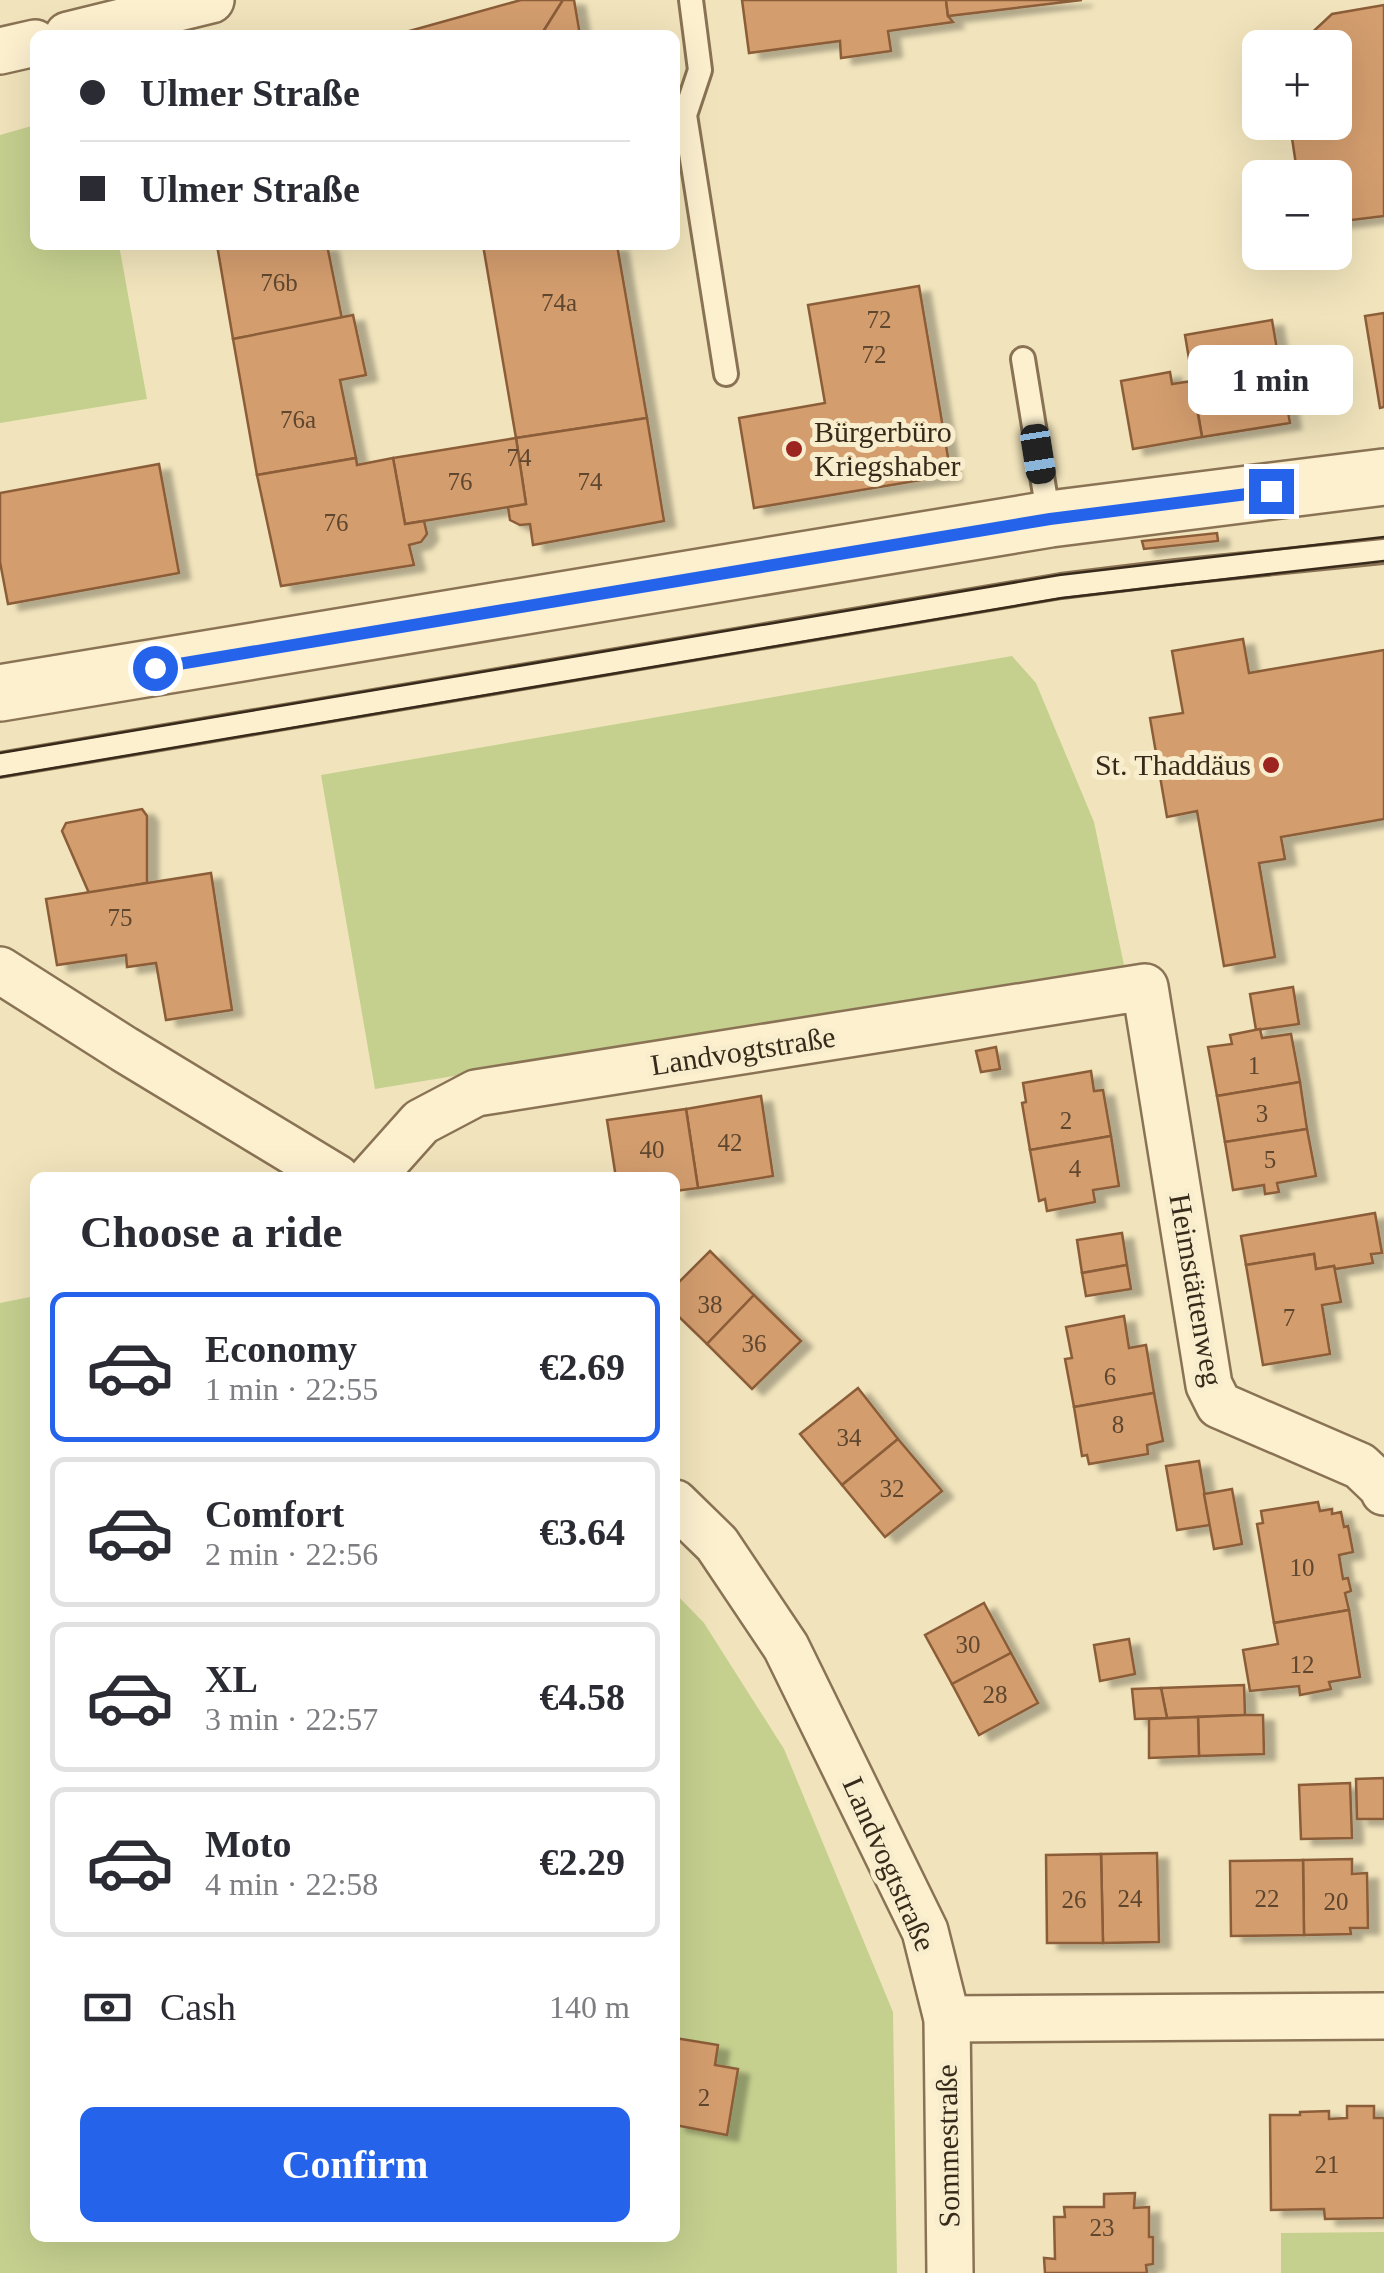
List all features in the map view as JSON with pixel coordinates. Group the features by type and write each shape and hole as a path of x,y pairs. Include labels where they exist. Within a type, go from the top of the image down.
{"street":[{"path":"82,30 143,9 210,0"},
{"path":"0,52 30,44"},
{"path":"0,693 1050,519 1384,477"},
{"path":"0,970 327,1172"},
{"name":"Landvogtstraße","path":"376,1172 421,1122 476,1093 1145,986"},
{"name":"Heimstättenweg","path":"1145,986 1209,1385 1219,1405 1360,1466 1384,1492"},
{"name":"Landvogtstraße","path":"680,1508 716,1544 786,1646 925,1931 947,2019"},
{"path":"947,2019 1384,2016"},
{"name":"Sommestraße","path":"947,2019 950,2273"}],"lane":[{"path":"691,0 700,70 686,114 726,374"},
{"path":"1023,359 1050,519"},
{"path":"0,766 1061,586 1384,551"}],"green space":[{"path":"30,126 30,250 120,250 147,399 0,423 0,135"},
{"path":"1012,656 1036,683 1094,822 1124,965 375,1089 321,775"},
{"path":"30,1297 30,2242 680,2242 680,1598 704,1623 784,1749 893,2012 897,2273 0,2273 0,1303"},
{"path":"1384,2232 1384,2273 1281,2273 1281,2233"}],"building":[{"path":"521,0 563,0 544,30 413,30"},
{"path":"563,0 574,0 579,30 544,30"},
{"path":"742,0 946,0 953,22 888,31 891,51 841,58 840,41 749,53"},
{"path":"946,0 1082,0 948,16"},
{"path":"1384,5 1384,216 1352,220 1352,160 1295,160 1292,140 1352,140 1352,30 1315,30 1332,14"},
{"path":"218,250 328,250 342,319 233,339"},
{"path":"484,250 618,250 647,418 516,438"},
{"path":"919,286 951,475 754,508 739,418 825,403 808,305"},
{"path":"1384,313 1384,407 1380,408 1365,316"},
{"path":"353,315 366,375 340,380 356,458 257,475 233,339"},
{"path":"1272,320 1279,361 1294,359 1300,393 1285,395 1290,423 1202,437 1185,335"},
{"path":"1170,372 1172,384 1192,381 1202,437 1133,449 1121,381"},
{"path":"647,418 664,521 533,545 530,524 510,520 508,507 526,504 516,438"},
{"path":"516,438 526,504 405,524 393,458"},
{"path":"356,458 357,465 393,458 405,524 424,521 427,534 421,542 409,545 414,565 281,586 257,475"},
{"path":"159,464 179,573 8,604 0,562 0,493"},
{"path":"1217,533 1218,541 1144,549 1142,541"},
{"name":"St. Thaddäus","path":"1243,639 1249,673 1384,650 1384,819 1281,837 1285,859 1259,863 1275,957 1224,966 1197,811 1167,817 1150,718 1183,713 1172,651"},
{"path":"142,809 147,816 147,883 89,893 62,831 66,823"},
{"path":"211,873 232,1010 166,1020 156,963 127,967 126,955 57,965 46,899"},
{"path":"1293,987 1299,1024 1256,1030 1250,994"},
{"path":"1260,1029 1262,1038 1291,1034 1300,1082 1217,1096 1208,1047 1232,1044 1230,1035"},
{"path":"996,1047 1000,1069 981,1072 976,1051"},
{"path":"1091,1071 1094,1091 1103,1090 1111,1136 1030,1150 1022,1103 1026,1102 1023,1083"},
{"path":"1300,1082 1307,1129 1225,1142 1217,1096"},
{"path":"761,1096 773,1176 698,1188 686,1109"},
{"path":"686,1109 698,1188 680,1190 680,1172 615,1172 607,1120"},
{"path":"1307,1129 1316,1176 1277,1183 1279,1192 1265,1194 1264,1185 1233,1190 1225,1142"},
{"path":"1111,1136 1119,1186 1093,1190 1095,1202 1047,1211 1045,1199 1039,1201 1030,1150"},
{"path":"1375,1213 1382,1253 1371,1254 1373,1263 1316,1269 1314,1254 1246,1265 1241,1236"},
{"path":"1122,1233 1127,1265 1082,1273 1077,1240"},
{"path":"710,1251 754,1295 707,1344 680,1318 680,1281"},
{"path":"1314,1254 1316,1269 1334,1266 1341,1302 1322,1305 1330,1354 1263,1365 1246,1265"},
{"path":"1127,1265 1131,1289 1086,1296 1082,1273"},
{"path":"754,1295 801,1341 752,1389 707,1344"},
{"path":"1124,1316 1129,1348 1146,1345 1154,1393 1074,1407 1065,1359 1072,1358 1066,1327"},
{"path":"858,1388 898,1439 842,1485 800,1434"},
{"path":"1154,1393 1163,1441 1147,1445 1148,1454 1089,1464 1087,1455 1082,1456 1074,1407"},
{"path":"898,1439 942,1491 885,1537 842,1485"},
{"path":"1199,1461 1210,1525 1177,1530 1166,1466"},
{"path":"1232,1489 1242,1544 1214,1549 1204,1494"},
{"path":"1318,1502 1320,1511 1341,1512 1344,1527 1348,1526 1353,1552 1339,1555 1343,1579 1348,1578 1351,1591 1345,1593 1349,1610 1274,1623 1257,1524 1263,1523 1261,1511"},
{"path":"984,1603 1011,1653 952,1684 925,1635"},
{"path":"1349,1610 1360,1677 1329,1682 1331,1689 1300,1695 1299,1686 1250,1691 1243,1650 1278,1644 1274,1623"},
{"path":"1129,1639 1135,1674 1100,1681 1094,1645"},
{"path":"1011,1653 1038,1703 979,1735 952,1684"},
{"path":"1244,1685 1245,1715 1167,1718 1161,1688"},
{"path":"1161,1688 1167,1718 1135,1719 1132,1689"},
{"path":"1263,1715 1264,1754 1199,1756 1198,1717"},
{"path":"1198,1717 1199,1756 1149,1758 1149,1719"},
{"path":"1384,1778 1384,1819 1357,1819 1356,1779"},
{"path":"1350,1783 1352,1838 1301,1839 1299,1785"},
{"path":"1157,1853 1159,1942 1103,1943 1101,1854"},
{"path":"1101,1854 1103,1943 1047,1943 1046,1855"},
{"path":"1352,1859 1352,1874 1367,1873 1368,1928 1350,1928 1351,1934 1304,1935 1303,1860"},
{"path":"1303,1860 1304,1935 1231,1936 1230,1861"},
{"path":"680,2039 718,2045 715,2065 738,2069 727,2135 680,2126"},
{"path":"1347,2106 1374,2106 1374,2118 1384,2118 1384,2218 1325,2219 1324,2209 1271,2210 1270,2115 1329,2111 1329,2119 1347,2118"},
{"path":"1135,2193 1134,2208 1149,2207 1153,2264 1146,2265 1147,2273 1045,2273 1044,2258 1055,2259 1054,2217 1065,2217 1064,2207 1104,2207 1104,2194"}],"tram line":[{"path":"0,753 1059,575 1384,537"},
{"path":"0,777 1062,598 1384,561"}],"place":[{"name":"Bürgerbüro Kriegshaber","path":"794,449"},
{"name":"St. Thaddäus","path":"1271,765"}],"route":[{"path":"155,668 1050,519 1271,491"}]}
